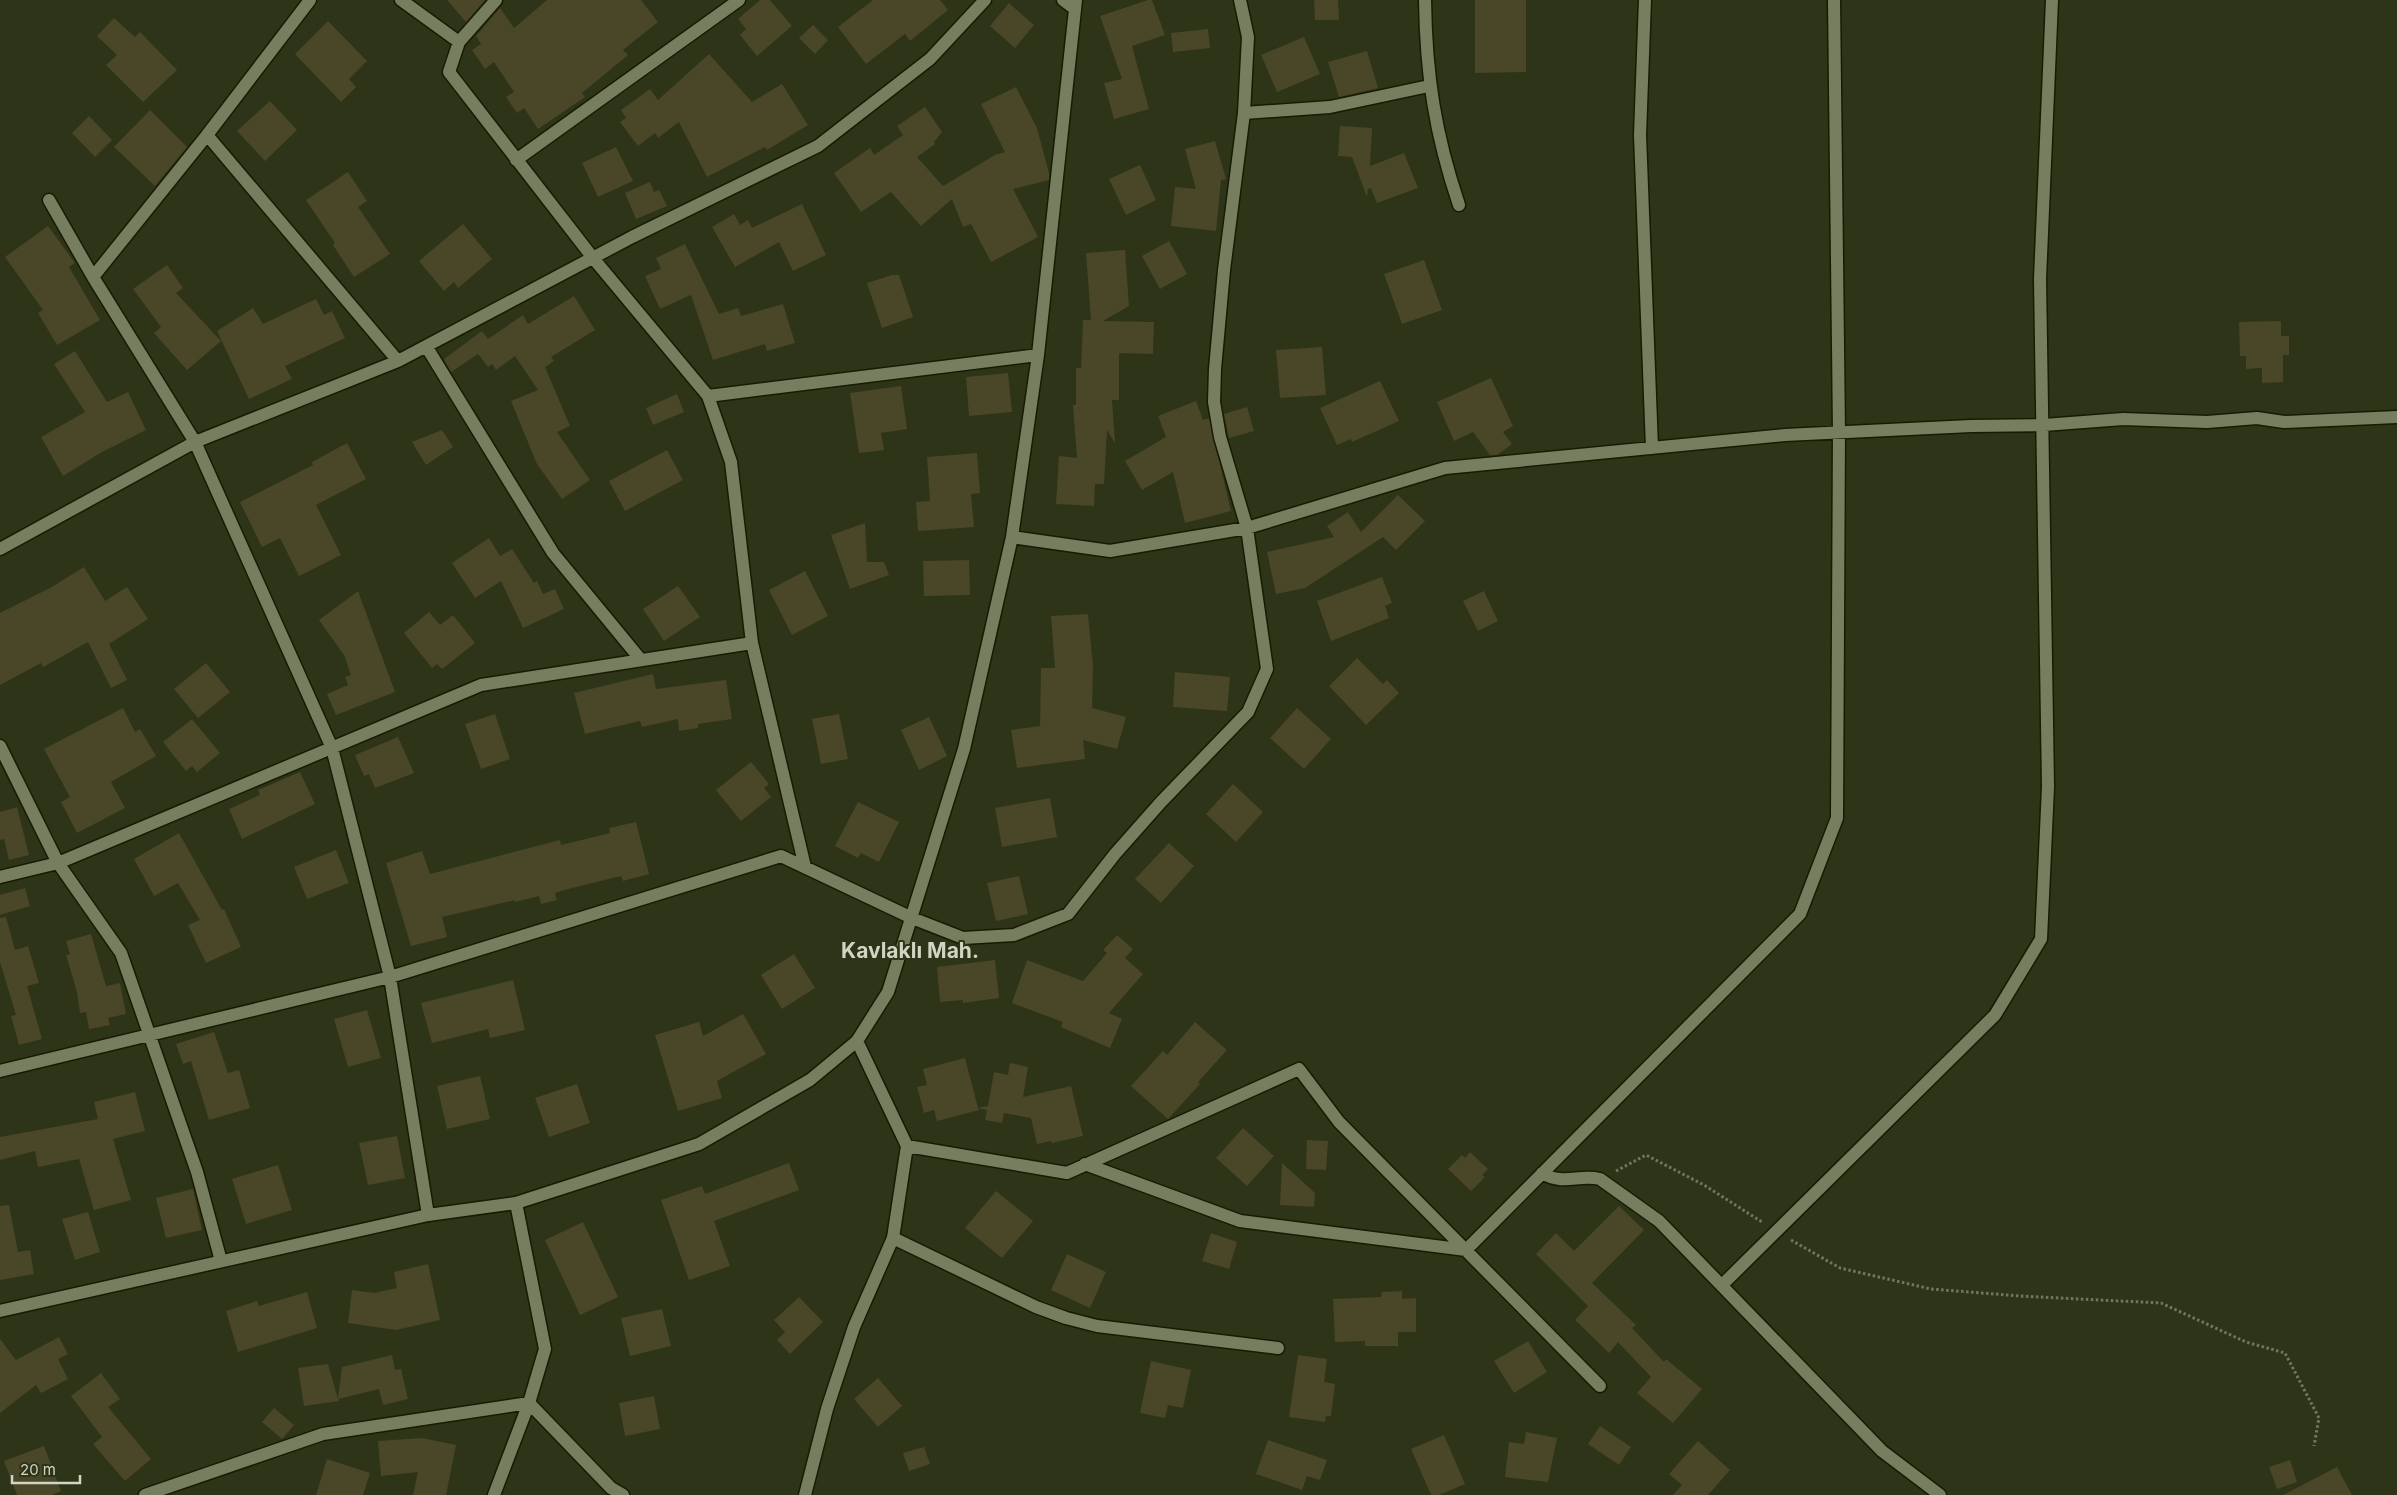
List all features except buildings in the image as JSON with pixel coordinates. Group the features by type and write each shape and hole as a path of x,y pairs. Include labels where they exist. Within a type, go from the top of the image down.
{"street":[{"path":"93,277 207,136 310,0"},
{"path":"401,0 459,42"},
{"path":"496,0 459,42 449,72 593,258 708,396 731,462 752,642 805,867"},
{"path":"516,160 738,0"},
{"path":"0,549 195,442 398,361 593,258 818,146 930,59 985,0"},
{"path":"0,1311 428,1215 516,1203 700,1144 810,1080 857,1041 888,992 964,749 1012,537 1038,355 1076,4 1062,0"},
{"path":"0,1071 390,977 781,856 912,918 963,938 1014,935 1068,914 1115,854 1160,802 1248,712 1267,669 1247,528 1220,437 1214,402 1224,270 1244,114 1248,37 1240,0"},
{"path":"1426,0 1430,86 1436,127 1459,205"},
{"path":"1646,0 1640,135 1652,448"},
{"path":"1466,1250 1637,1075 1800,914 1837,818 1839,432 1834,0"},
{"path":"1722,1285 1995,1015 2041,939 2048,787 2044,425 2042,408 2040,279 2052,0"},
{"path":"1244,114 1330,107 1396,95 1430,86"},
{"path":"207,136 398,361"},
{"path":"49,200 93,277 195,442 332,748 390,977 428,1215"},
{"path":"426,346 553,552 640,660"},
{"path":"708,396 1038,355"},
{"path":"1012,537 1110,551 1247,528 1445,468 1652,448 1839,432 2044,425 2123,419 2207,422 2257,418 2284,422 2397,417"},
{"path":"0,876 58,863 481,685 752,642"},
{"path":"0,746 58,863 121,953 197,1172 221,1261"},
{"path":"805,1495 827,1409 854,1328 893,1238 907,1146 857,1041"},
{"path":"907,1146 1067,1173 1299,1069 1339,1122 1600,1386"},
{"path":"1085,1164 1240,1221 1466,1250"},
{"path":"1542,1172 1557,1180 1590,1177 1600,1179 1659,1221 1882,1451 1940,1495"},
{"path":"494,1495 529,1403 545,1349 516,1203"},
{"path":"893,1238 1036,1307 1066,1318 1096,1326 1278,1348"},
{"path":"146,1495 323,1434 529,1403"},
{"path":"529,1403 611,1488 624,1495"}],"path":[{"path":"1600,1179 1646,1155 1704,1185 1776,1231 1840,1268 1931,1289 2020,1296 2161,1303 2246,1342 2284,1353 2319,1418 2314,1446"}],"district":[{"name":"Kavlaklı Mah.","path":"910,951"}]}
